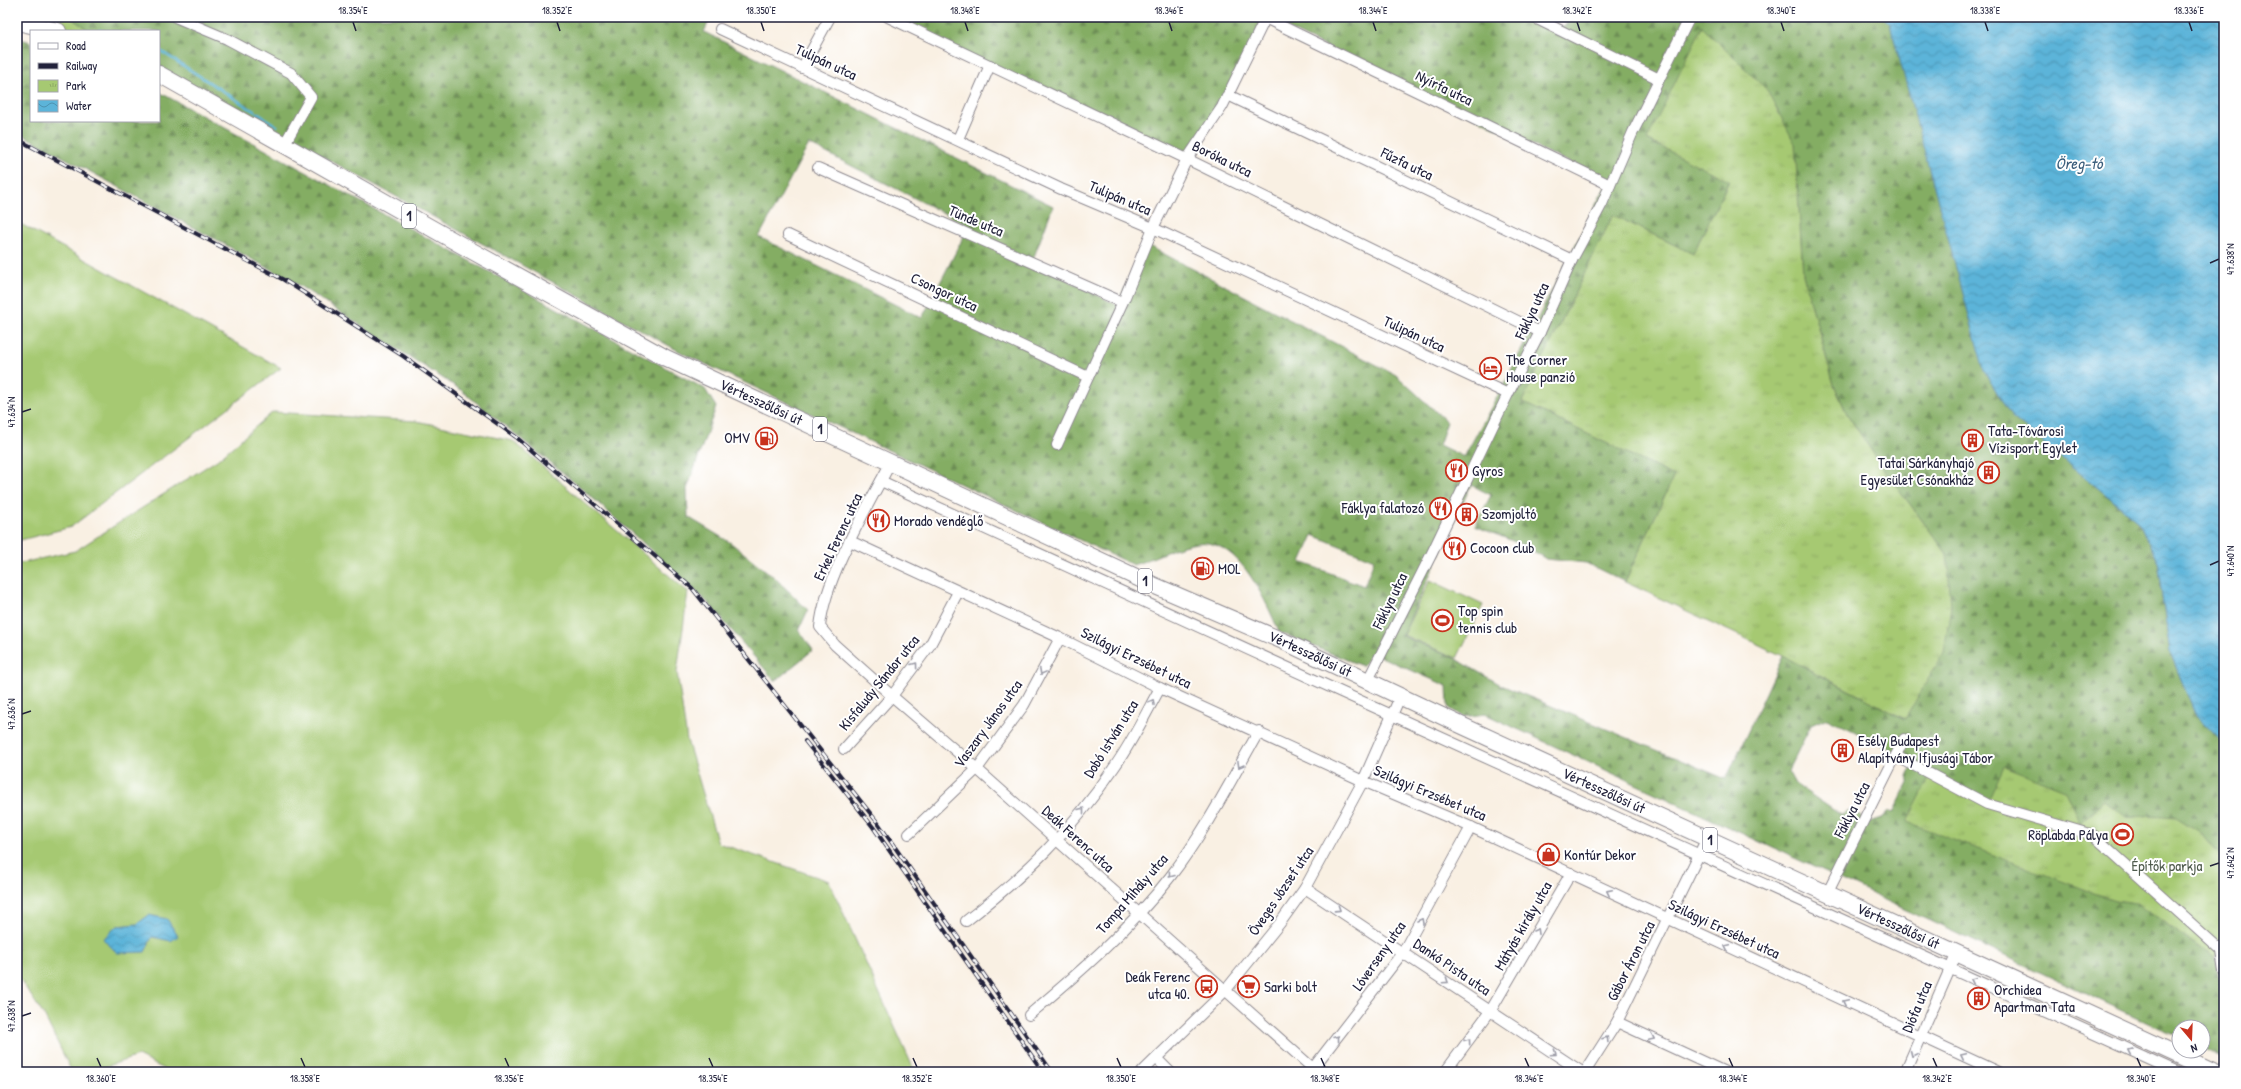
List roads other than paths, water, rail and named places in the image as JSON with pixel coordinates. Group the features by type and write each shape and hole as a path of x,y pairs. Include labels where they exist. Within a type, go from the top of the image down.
{"main road":[{"path":"17,22 53,30"},
{"name":"1","path":"160,75 284,144"},
{"name":"Vértesszőlősi út","path":"284,144 463,246 618,330 666,358 1153,585 1283,641 1368,680 1400,697 2215,1072"}],"street":[{"path":"175,17 227,39 291,73 311,97 284,144"},
{"path":"802,68 830,17"},
{"name":"Boróka utca","path":"888,17 1187,159 1540,332"},
{"path":"1533,17 1659,79"},
{"name":"Fáklya utca","path":"1368,680 1432,553 1508,394 1540,332 1572,260 1610,185 1659,79 1690,17"},
{"path":"1057,445 1122,302 1153,228 1187,159 1210,128 1265,18"},
{"name":"Nyírfa utca","path":"1265,18 1610,185"},
{"name":"Tulipán utca","path":"720,29 958,139 1061,189 1153,228 1508,394"},
{"path":"958,139 990,65"},
{"name":"Fűzfa utca","path":"1228,94 1572,260"},
{"name":"Tünde utca","path":"818,168 1122,302"},
{"name":"Csongor utca","path":"788,234 1088,377"},
{"name":"Erkel Ferenc utca","path":"820,627 822,608 850,541 891,462"},
{"name":"Vértesszőlősi út","path":"881,481 1950,970 2178,1072"},
{"path":"985,529 993,510"},
{"name":"Szilágyi Erzsébet utca","path":"850,541 1060,638 1160,688 1259,731 1363,781 1471,827 1668,920 1998,1072"},
{"name":"Kisfaludy Sándor utca","path":"844,750 892,696 930,645 958,592"},
{"name":"Deák Ferenc utca","path":"820,627 835,645 1058,841 1313,1071"},
{"name":"Vaszary János utca","path":"909,834 977,769 1024,705 1060,638"},
{"name":"Dobó István utca","path":"966,921 1008,889 1058,841 1114,769 1160,688"},
{"name":"Öveges József utca","path":"1142,1072 1226,991 1280,923 1305,888 1363,781 1400,697"},
{"name":"Tompa Mihály utca","path":"1029,1015 1094,960 1138,914 1170,876 1211,816 1259,731"},
{"name":"Fáklya utca","path":"1827,894 1904,739"},
{"path":"1896,756 1987,804 2093,835 2223,950 2224,971"},
{"name":"Lóverseny utca","path":"1313,1071 1404,952 1471,827"},
{"name":"Gábor Áron utca","path":"1585,1072 1617,1022 1707,838"},
{"name":"Mátyás király utca","path":"1445,1072 1491,1010 1571,873"},
{"name":"Dankó Pista utca","path":"1305,888 1404,952 1582,1072"},
{"name":"Diófa utca","path":"1905,1072 1957,954"},
{"path":"1617,1022 1725,1072"},
{"path":"1157,1059 1170,1072"},
{"path":"2222,1072 2224,1067"}],"water":[{"name":"Öreg-tó","path":"1883,17 2224,17 2224,744 2195,714 2170,652 2157,561 2139,522 2012,417 1984,371 1890,24"},
{"path":"149,915 167,919 178,936 171,941 152,937 145,952 117,953 103,939 117,926 137,924"}],"waterway":[{"path":"160,51 277,126"}],"railway":[{"path":"17,139 284,280 403,356 516,437 692,588 878,823 1052,1072"},
{"path":"805,741 873,827 1043,1072"}],"place":[{"name":"The Corner House panzió","path":"1491,369"},
{"name":"OMV","path":"766,438"},
{"name":"Tata-Tóvárosi Vízisport Egylet","path":"1972,440"},
{"name":"Gyros","path":"1456,471"},
{"name":"Tatai Sárkányhajó Egyesület Csónakház","path":"1989,472"},
{"name":"Fáklya falatozó","path":"1440,508"},
{"name":"Szomjoltó","path":"1466,514"},
{"name":"Morado vendéglő","path":"878,521"},
{"name":"Cocoon club","path":"1455,548"},
{"name":"MOL","path":"1202,569"},
{"name":"Top spin tennis club","path":"1443,620"},
{"name":"Esély Budapest Alapítvány Ifjusági Tábor","path":"1842,750"},
{"name":"Röplabda Pálya","path":"2123,835"},
{"name":"Kontúr Dekor","path":"1548,855"},
{"name":"Deák Ferenc utca 40.","path":"1206,986"},
{"name":"Sarki bolt","path":"1248,987"},
{"name":"Orchidea Apartman Tata","path":"1978,999"}],"park label":[{"name":"Építők parkja","path":"2167,866"}]}
